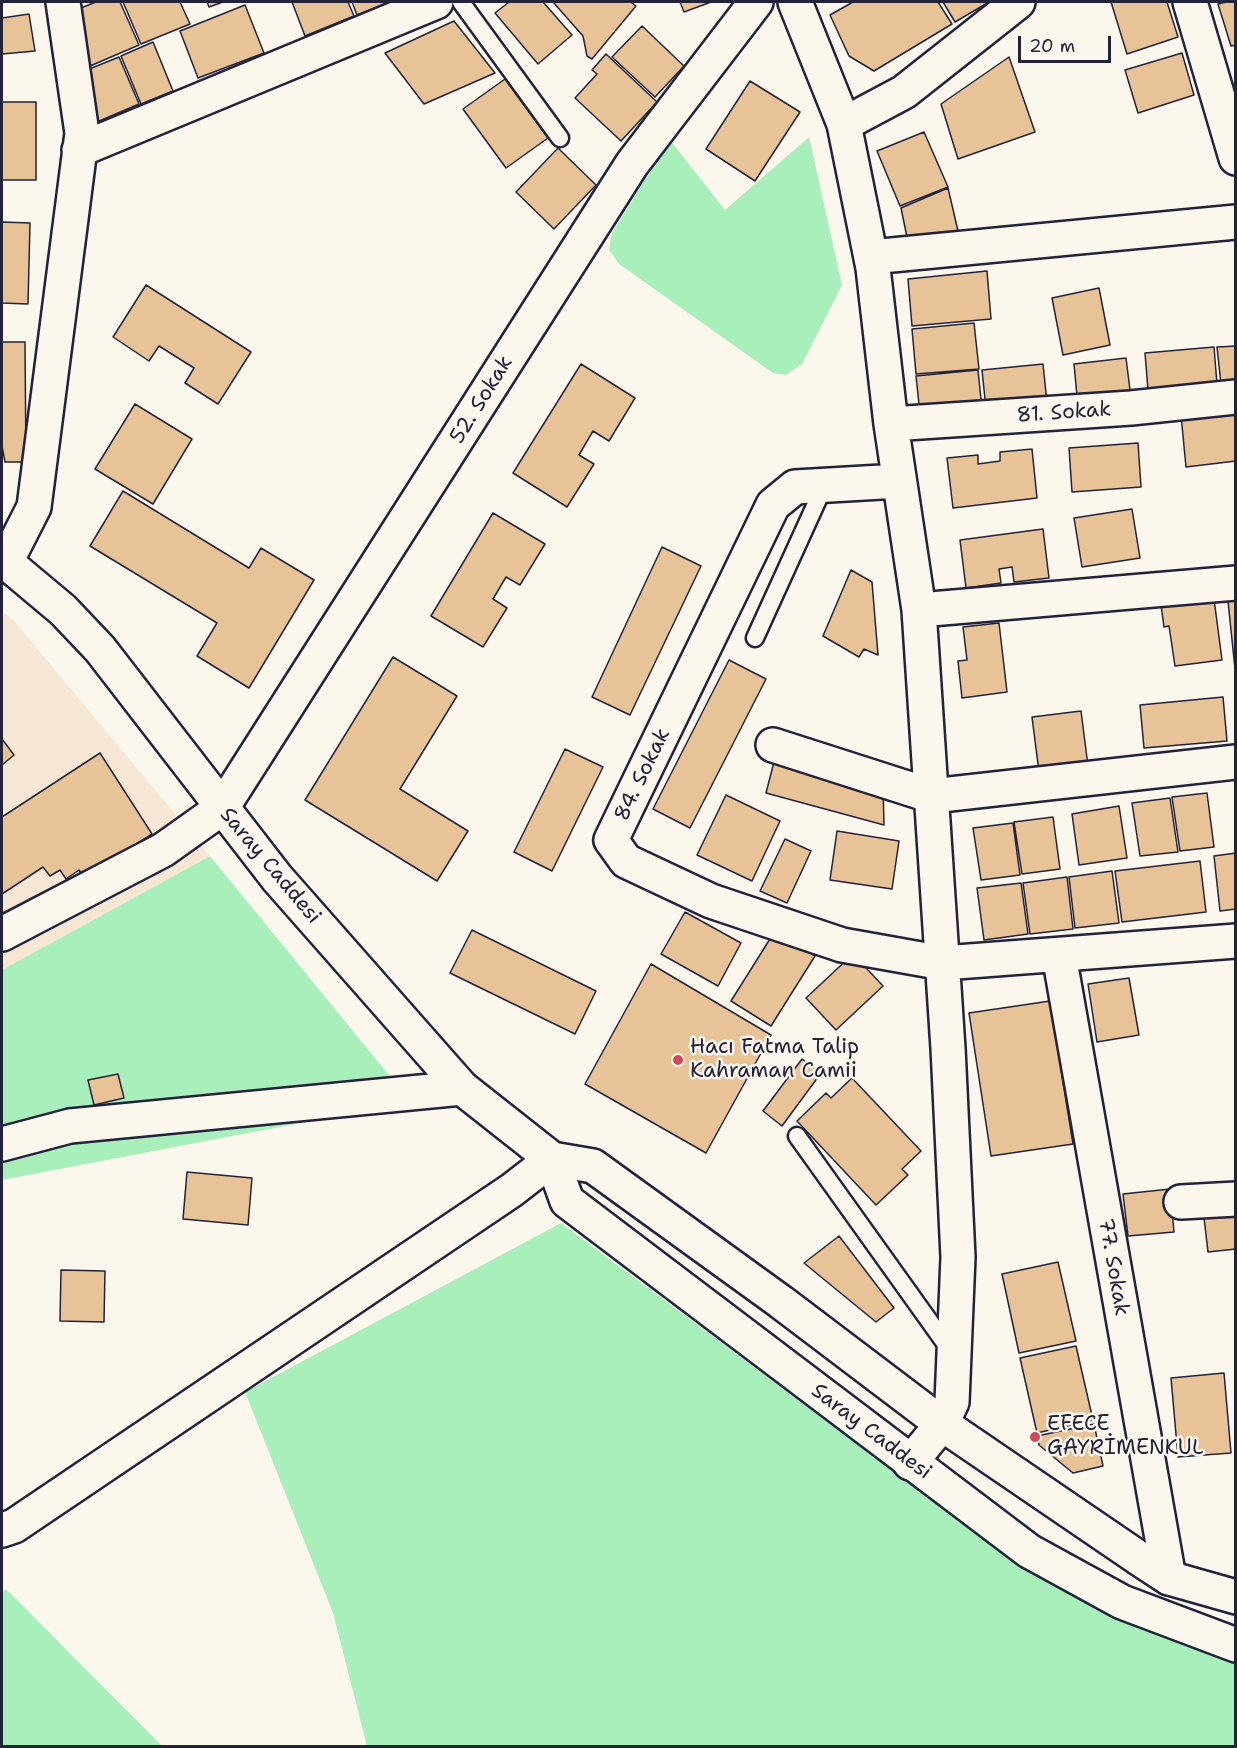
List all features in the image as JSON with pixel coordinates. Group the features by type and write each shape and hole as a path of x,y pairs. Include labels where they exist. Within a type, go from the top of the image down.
{"street":[{"path":"4,561 34,507 81,133 63,2"},
{"path":"79,150 436,2"},
{"name":"52. Sokak","path":"222,808 632,164 756,2"},
{"path":"795,2 844,124 871,257 891,424 920,610 943,963 958,1257 956,1358 952,1402 942,1424 910,1463"},
{"path":"844,124 904,92 1018,2"},
{"path":"1190,2 1236,158"},
{"path":"871,257 1236,222"},
{"name":"81. Sokak","path":"891,424 1131,408 1236,397"},
{"name":"84. Sokak","path":"899,481 795,487 773,505 611,840 626,861 711,901 842,945 943,963"},
{"name":"Saray Caddesi","path":"4,561 63,610 100,649 277,878 462,1088 552,1159 593,1166 782,1302 942,1424 1169,1578 1236,1597"},
{"path":"920,610 1236,583"},
{"path":"773,745 932,796 1236,762"},
{"path":"2,934 163,850 222,808"},
{"path":"943,963 1236,941"},
{"name":"77. Sokak","path":"1059,955 1169,1578"},
{"path":"2,1144 70,1126 462,1088"},
{"path":"2,1530 14,1526 512,1190 552,1159"},
{"name":"Saray Caddesi","path":"552,1159 567,1201 1029,1551 1122,1602 1236,1645"},
{"path":"1181,1202 1236,1199"}],"lane":[{"path":"461,2 560,138"},
{"path":"755,638 825,484"},
{"path":"797,1136 956,1358"}],"shaded area":[{"path":"2,611 14,621 210,856 2,970"}],"green space":[{"path":"809,137 842,285 802,364 786,375 773,373 619,264 609,250 612,233 670,140 725,210"},
{"path":"210,856 411,1102 2,1180 2,970"},
{"path":"561,1223 971,1529 1191,1647 1235,1659 1235,1746 367,1746 333,1613 245,1392"},
{"path":"6,1589 162,1746 2,1746 2,1593"}],"building":[{"path":"96,2 120,2 139,45 90,66 68,13"},
{"path":"123,2 180,2 190,24 141,44"},
{"path":"207,2 223,2 209,7"},
{"path":"292,2 348,2 354,16 305,36"},
{"path":"352,2 390,2 357,15"},
{"path":"509,2 543,2 572,35 538,64 495,13"},
{"path":"553,2 631,2 636,6 592,59 587,56 583,36"},
{"path":"680,2 711,2 684,12"},
{"path":"853,2 938,2 952,24 874,71 849,56 830,15"},
{"path":"943,2 989,2 955,22"},
{"path":"1111,2 1167,2 1178,37 1127,54"},
{"path":"1236,2 1236,45 1231,46 1218,4"},
{"path":"245,5 264,53 198,78 180,31"},
{"path":"29,14 35,51 2,54 2,18"},
{"path":"454,21 495,73 424,104 385,53"},
{"path":"642,26 684,66 655,97 612,57"},
{"path":"153,42 173,91 141,104 121,56"},
{"path":"1182,53 1194,95 1138,113 1125,70"},
{"path":"606,54 657,102 621,141 575,98 597,74 592,70"},
{"path":"119,57 139,104 97,122 77,74"},
{"path":"1009,57 1035,132 958,159 941,104"},
{"path":"505,79 548,138 506,168 463,109"},
{"path":"750,81 800,112 755,181 706,149"},
{"path":"2,102 36,102 36,180 2,180"},
{"path":"924,132 948,187 900,206 877,151"},
{"path":"558,148 596,185 554,229 516,192"},
{"path":"948,188 958,231 908,242 901,208"},
{"path":"2,222 30,223 28,304 2,303"},
{"path":"987,271 991,319 912,326 908,279"},
{"path":"146,285 251,352 218,404 185,383 194,368 159,346 149,361 113,337"},
{"path":"1099,288 1110,345 1063,355 1052,298"},
{"path":"974,323 979,369 916,374 912,329"},
{"path":"2,342 25,342 26,462 5,462 2,446"},
{"path":"1236,346 1236,383 1221,384 1217,347"},
{"path":"1214,347 1217,384 1148,390 1145,353"},
{"path":"1126,358 1130,390 1077,396 1074,364"},
{"path":"581,364 635,398 609,441 593,431 579,455 594,464 567,507 513,473"},
{"path":"1043,364 1047,403 986,409 982,370"},
{"path":"978,370 982,409 920,414 916,376"},
{"path":"135,404 192,439 153,504 95,469"},
{"path":"1236,409 1236,461 1186,467 1181,415"},
{"path":"1138,443 1141,487 1072,492 1069,448"},
{"path":"1032,449 1037,498 953,508 947,458 978,455 978,464 1000,461 1000,452"},
{"path":"123,491 249,568 261,548 314,580 249,688 197,656 217,623 90,546"},
{"path":"1132,509 1140,558 1082,567 1074,518"},
{"path":"493,513 545,544 520,585 506,577 493,599 507,608 483,647 431,616"},
{"path":"1043,529 1049,578 1014,582 1012,567 999,569 1001,583 966,588 960,540"},
{"path":"662,547 701,566 630,715 592,697"},
{"path":"851,570 872,582 878,655 864,649 859,657 823,636"},
{"path":"1214,599 1222,660 1175,666 1169,626 1164,627 1161,605"},
{"path":"1236,600 1236,669 1235,669 1228,601"},
{"path":"999,623 1007,692 962,698 958,661 967,660 963,627"},
{"path":"393,657 457,696 400,789 468,831 437,881 305,800"},
{"path":"729,660 766,679 690,828 653,809"},
{"path":"1223,697 1227,741 1144,748 1140,705"},
{"path":"1081,711 1088,766 1039,772 1032,717"},
{"path":"2,739 14,755 2,765"},
{"path":"565,749 603,767 552,871 514,852"},
{"path":"100,753 152,834 84,878 79,870 66,879 60,870 50,876 43,867 2,894 2,817"},
{"path":"775,758 883,787 884,825 766,793"},
{"path":"1207,793 1214,847 1180,851 1172,797"},
{"path":"726,795 780,821 752,881 697,855"},
{"path":"1170,798 1178,852 1140,856 1132,803"},
{"path":"1119,806 1127,858 1079,865 1072,814"},
{"path":"1053,817 1060,869 1022,874 1014,822"},
{"path":"1013,823 1020,875 981,880 973,828"},
{"path":"837,831 899,841 892,889 830,880"},
{"path":"785,839 811,851 787,903 760,891"},
{"path":"1236,853 1236,909 1220,911 1214,856"},
{"path":"1200,861 1206,912 1122,922 1115,871"},
{"path":"1112,871 1119,923 1075,928 1069,877"},
{"path":"1067,877 1073,929 1030,934 1023,883"},
{"path":"1021,883 1028,934 984,940 977,888"},
{"path":"685,912 741,943 718,986 661,954"},
{"path":"472,930 596,991 575,1034 450,973"},
{"path":"775,931 815,956 771,1026 731,1001"},
{"path":"853,954 883,986 836,1030 806,998"},
{"name":"Hacı Fatma Talip Kahraman Camii","path":"651,964 771,1035 706,1153 585,1084"},
{"path":"1129,978 1139,1035 1097,1042 1088,984"},
{"path":"1050,1001 1073,1144 991,1156 969,1013"},
{"path":"802,1059 821,1073 782,1126 763,1111"},
{"path":"118,1074 124,1098 94,1105 88,1080"},
{"path":"852,1078 921,1151 902,1169 908,1175 876,1205 797,1121 826,1093 831,1098"},
{"path":"187,1172 252,1178 248,1225 183,1219"},
{"path":"1170,1189 1174,1232 1128,1236 1123,1194"},
{"path":"1236,1206 1236,1249 1208,1252 1203,1209"},
{"path":"839,1236 894,1308 876,1322 804,1263"},
{"path":"1058,1262 1076,1341 1019,1353 1002,1274"},
{"path":"61,1270 105,1271 104,1322 60,1321"},
{"path":"1076,1346 1093,1420 1037,1433 1020,1358"},
{"path":"1224,1373 1231,1453 1178,1457 1171,1378"},
{"path":"1094,1424 1103,1466 1073,1473 1039,1445 1037,1436"}],"place":[{"name":"Hacı Fatma Talip Kahraman Camii","path":"678,1060"},
{"name":"EFECE GAYRİMENKUL","path":"1035,1437"}]}
